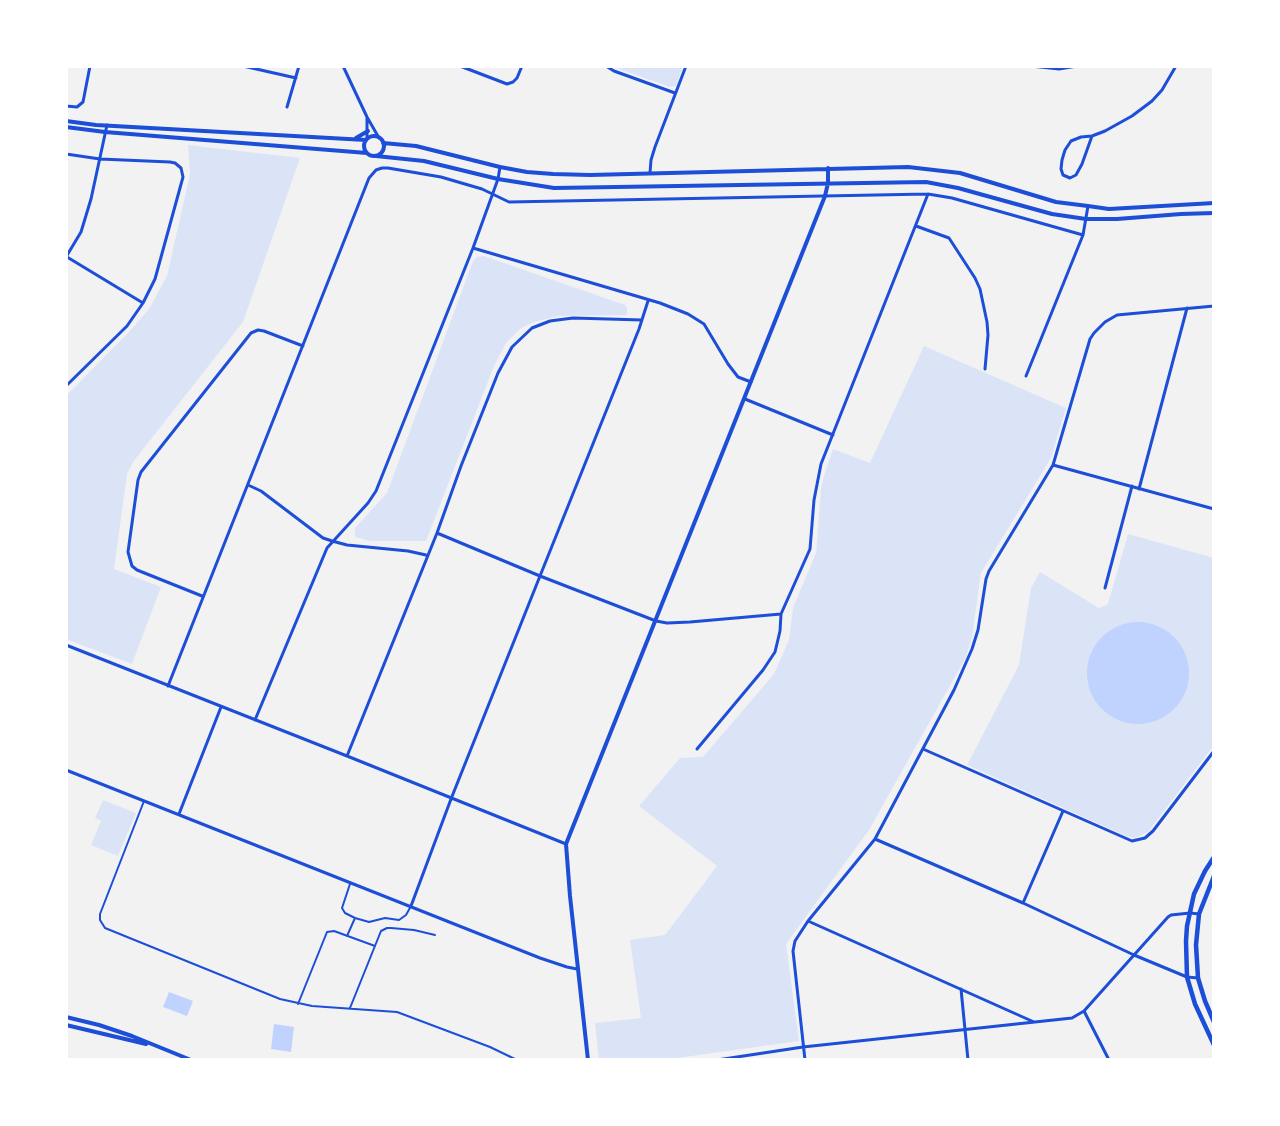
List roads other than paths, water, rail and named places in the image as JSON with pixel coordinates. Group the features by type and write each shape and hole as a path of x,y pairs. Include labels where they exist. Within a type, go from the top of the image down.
{"main road":[{"path":"1214,858 1194,894 1186,941 1186,977 1195,1004 1211,1033 1214,1045"},
{"path":"1214,876 1209,884 1199,914 1196,945 1198,978 1214,1022"}],"street":[{"path":"66,106 77,107 82,104 90,66"},
{"path":"243,66 296,78"},
{"path":"287,107 300,66"},
{"path":"343,66 367,117 383,143 382,152 376,156"},
{"path":"460,66 506,84 515,80 522,66"},
{"path":"606,66 614,72 675,94"},
{"path":"650,173 651,160 686,66"},
{"path":"1031,66 1059,69 1077,66"},
{"path":"1092,136 1076,175 1070,178 1063,175 1061,165 1071,141 1080,137 1092,136 1119,124 1143,108 1162,90 1176,66"},
{"path":"367,117 368,131 364,146 367,153"},
{"path":"66,121 107,126 351,140 366,139 373,136 379,138"},
{"path":"107,126 81,232 66,257 143,303"},
{"path":"66,127 105,132 367,153 376,156 424,162 498,180 534,186 572,189 926,182 958,188 1052,214 1086,219 1214,213"},
{"path":"351,140 368,131"},
{"path":"383,143 416,146 528,172 553,174 590,175 908,167 975,177 1056,202 1088,206 1109,208 1214,203"},
{"path":"66,154 170,162 175,163 181,168 183,177 155,279 143,303 126,326 66,386"},
{"path":"256,720 324,555 332,541 368,503 376,491 473,248 498,180 500,166"},
{"path":"168,686 369,178 376,170 388,168 440,177 493,194 509,202 928,194 952,198 1083,235"},
{"path":"588,1060 577,968 566,844 825,196 828,183 828,168"},
{"path":"697,749 770,661 778,642 781,614 808,556 816,488 822,464 928,194"},
{"path":"1026,376 1083,235 1088,206"},
{"path":"916,226 949,238 975,278 980,290 987,322 988,335 985,368"},
{"path":"473,248 672,307 704,324 732,370 738,377 751,382"},
{"path":"411,906 451,799 642,320 648,300"},
{"path":"805,1060 793,951 797,936 875,839 954,690 978,630 989,571 1053,465 1088,346 1094,333 1105,322 1117,315 1214,306"},
{"path":"1139,489 1188,308"},
{"path":"347,756 498,373 512,347 518,339 532,328 561,318 642,320"},
{"path":"202,596 137,570 132,566 128,552 138,480 141,472 250,333 264,330 303,346"},
{"path":"745,399 833,435"},
{"path":"1053,465 1214,508"},
{"path":"248,485 261,491 323,538 348,545 408,551 426,555"},
{"path":"1105,588 1132,486"},
{"path":"436,533 656,621 667,623 690,622 781,614"},
{"path":"66,645 566,844"},
{"path":"179,814 221,706"},
{"path":"923,749 1127,840 1138,841 1153,831 1214,751"},
{"path":"66,770 540,958 567,967 577,968"},
{"path":"1023,903 1063,811"},
{"path":"875,839 1023,903 1134,955 1186,977 1198,978"},
{"path":"717,1060 803,1047 1072,1018 1084,1011 1168,917 1190,913 1199,914"},
{"path":"808,921 1035,1022"},
{"path":"961,989 968,1060"},
{"path":"1084,1011 1108,1060"},
{"path":"66,1017 132,1036 191,1060"},
{"path":"66,1024 134,1042 149,1044"}],"lane":[{"path":"144,801 100,914 102,924 108,929 280,999 298,1004 397,1012 490,1047 517,1060"},
{"path":"350,882 342,908 345,913 355,918 369,922 385,918 399,920 406,915 411,906"},
{"path":"347,936 355,918"},
{"path":"350,1008 381,931 387,928 414,930 435,935"},
{"path":"298,1004 327,932 334,931 375,946"}],"water":[{"path":"1138,622 1158,625 1167,630 1181,644 1186,653 1189,673 1186,693 1181,702 1167,716 1158,721 1138,724 1118,721 1109,716 1095,702 1090,693 1087,673 1090,653 1095,644 1109,630 1118,625"},
{"path":"169,992 193,1001 187,1016 163,1007"},
{"path":"274,1024 294,1027 291,1052 271,1049"}]}
